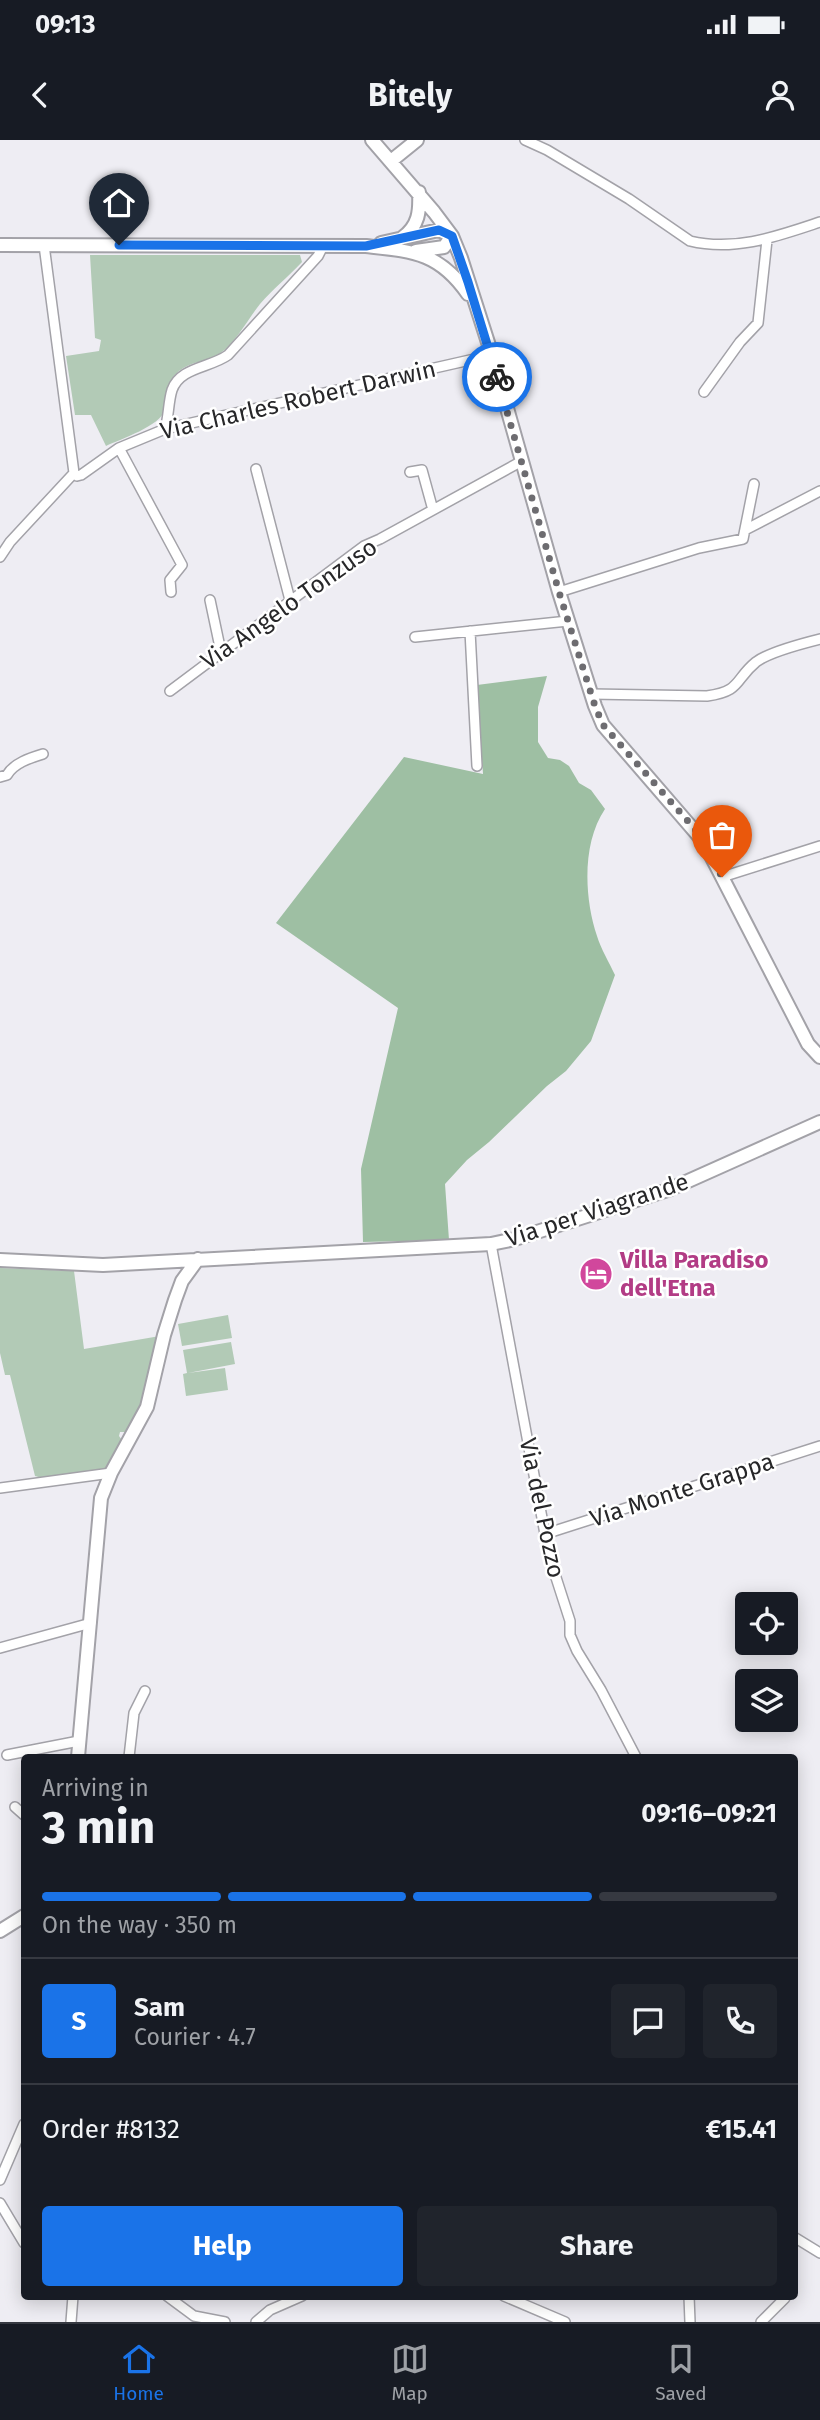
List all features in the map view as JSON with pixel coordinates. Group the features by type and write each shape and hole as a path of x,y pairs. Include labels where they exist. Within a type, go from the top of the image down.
{"main road":[{"path":"372,140 419,192 452,236 492,355 559,592 603,725 704,842 808,1044 820,1057"},
{"path":"391,161 417,140"},
{"path":"399,240 410,232 416,223 420,211 419,192"},
{"path":"366,246 439,230 452,236"},
{"path":"0,245 366,246 413,251 439,250 448,244 452,236"},
{"path":"413,251 445,268 460,282 476,306"},
{"name":"Via per Viagrande","path":"0,1260 103,1265 491,1244 668,1190 820,1122"},
{"path":"78,1754 101,1499 111,1473 147,1407 164,1335 182,1281 198,1259"},
{"path":"0,1931 21,1918"}],"street":[{"path":"525,140 547,150 629,199 690,241 741,243 767,240 820,222"},
{"path":"534,140 547,150"},
{"path":"704,392 740,342 758,323 767,240"},
{"path":"0,557 10,542 74,472 44,245"},
{"path":"164,429 173,386 189,371 218,362 228,355 318,256 323,246"},
{"name":"Via Charles Robert Darwin","path":"74,472 77,476 81,475 119,448 164,429 492,355"},
{"path":"119,448 183,565 170,580 171,592"},
{"name":"Via Angelo Tonzuso","path":"170,691 364,546 522,461"},
{"path":"256,469 290,600"},
{"path":"411,472 422,470 433,510"},
{"path":"559,592 699,548 743,539 754,484"},
{"path":"745,530 820,491"},
{"path":"209,600 221,652"},
{"path":"415,637 568,621"},
{"path":"470,631 477,766"},
{"path":"591,694 720,694 736,687 756,662 820,639"},
{"path":"0,778 30,758 43,754"},
{"path":"722,877 820,846"},
{"name":"Via del Pozzo","path":"491,1244 551,1562 570,1621 574,1643 634,1754"},
{"name":"Via Monte Grappa","path":"545,1534 820,1446"},
{"path":"0,1488 111,1473"},
{"path":"0,1648 91,1623"},
{"path":"129,1754 134,1713 145,1691"},
{"path":"7,1755 79,1741"},
{"path":"15,1807 21,1812"},
{"path":"0,2180 21,2131"},
{"path":"0,2203 21,2238"},
{"path":"798,2239 820,2253"},
{"path":"71,2322 73,2300"},
{"path":"172,2300 194,2316 225,2322"},
{"path":"256,2322 270,2310 293,2300"},
{"path":"513,2300 565,2322"},
{"path":"689,2300 690,2322"},
{"path":"761,2322 783,2300"}],"green space":[{"path":"90,255 300,255 302,262 260,304 225,349 214,357 184,368 174,376 169,385 162,416 139,431 106,446 91,415 75,415 66,356 99,351 101,340 95,338"},
{"path":"547,676 538,707 538,742 548,758 560,760 569,766 579,783 591,790 605,809 592,838 588,888 597,936 615,975 591,1041 566,1071 467,1160 445,1184 449,1240 363,1242 361,1169 398,1008 276,923 404,757 483,774 477,685"},
{"path":"0,1268 74,1271 84,1349 160,1336 149,1390 126,1432 120,1432 122,1440 109,1468 42,1478 35,1476 10,1375 5,1375 0,1353"},
{"path":"228,1315 232,1338 182,1346 178,1324"},
{"path":"231,1342 235,1364 188,1373 225,1368 228,1390 186,1396 183,1374 187,1373 183,1350"}],"way so far":[{"path":"497,377 559,592 603,725 694,828 722,877"}],"place":[{"name":"Villa Paradiso dell'Etna","path":"596,1274"}],"route":[{"path":"119,245 366,246 439,230 452,236 461,258 497,377"}]}
